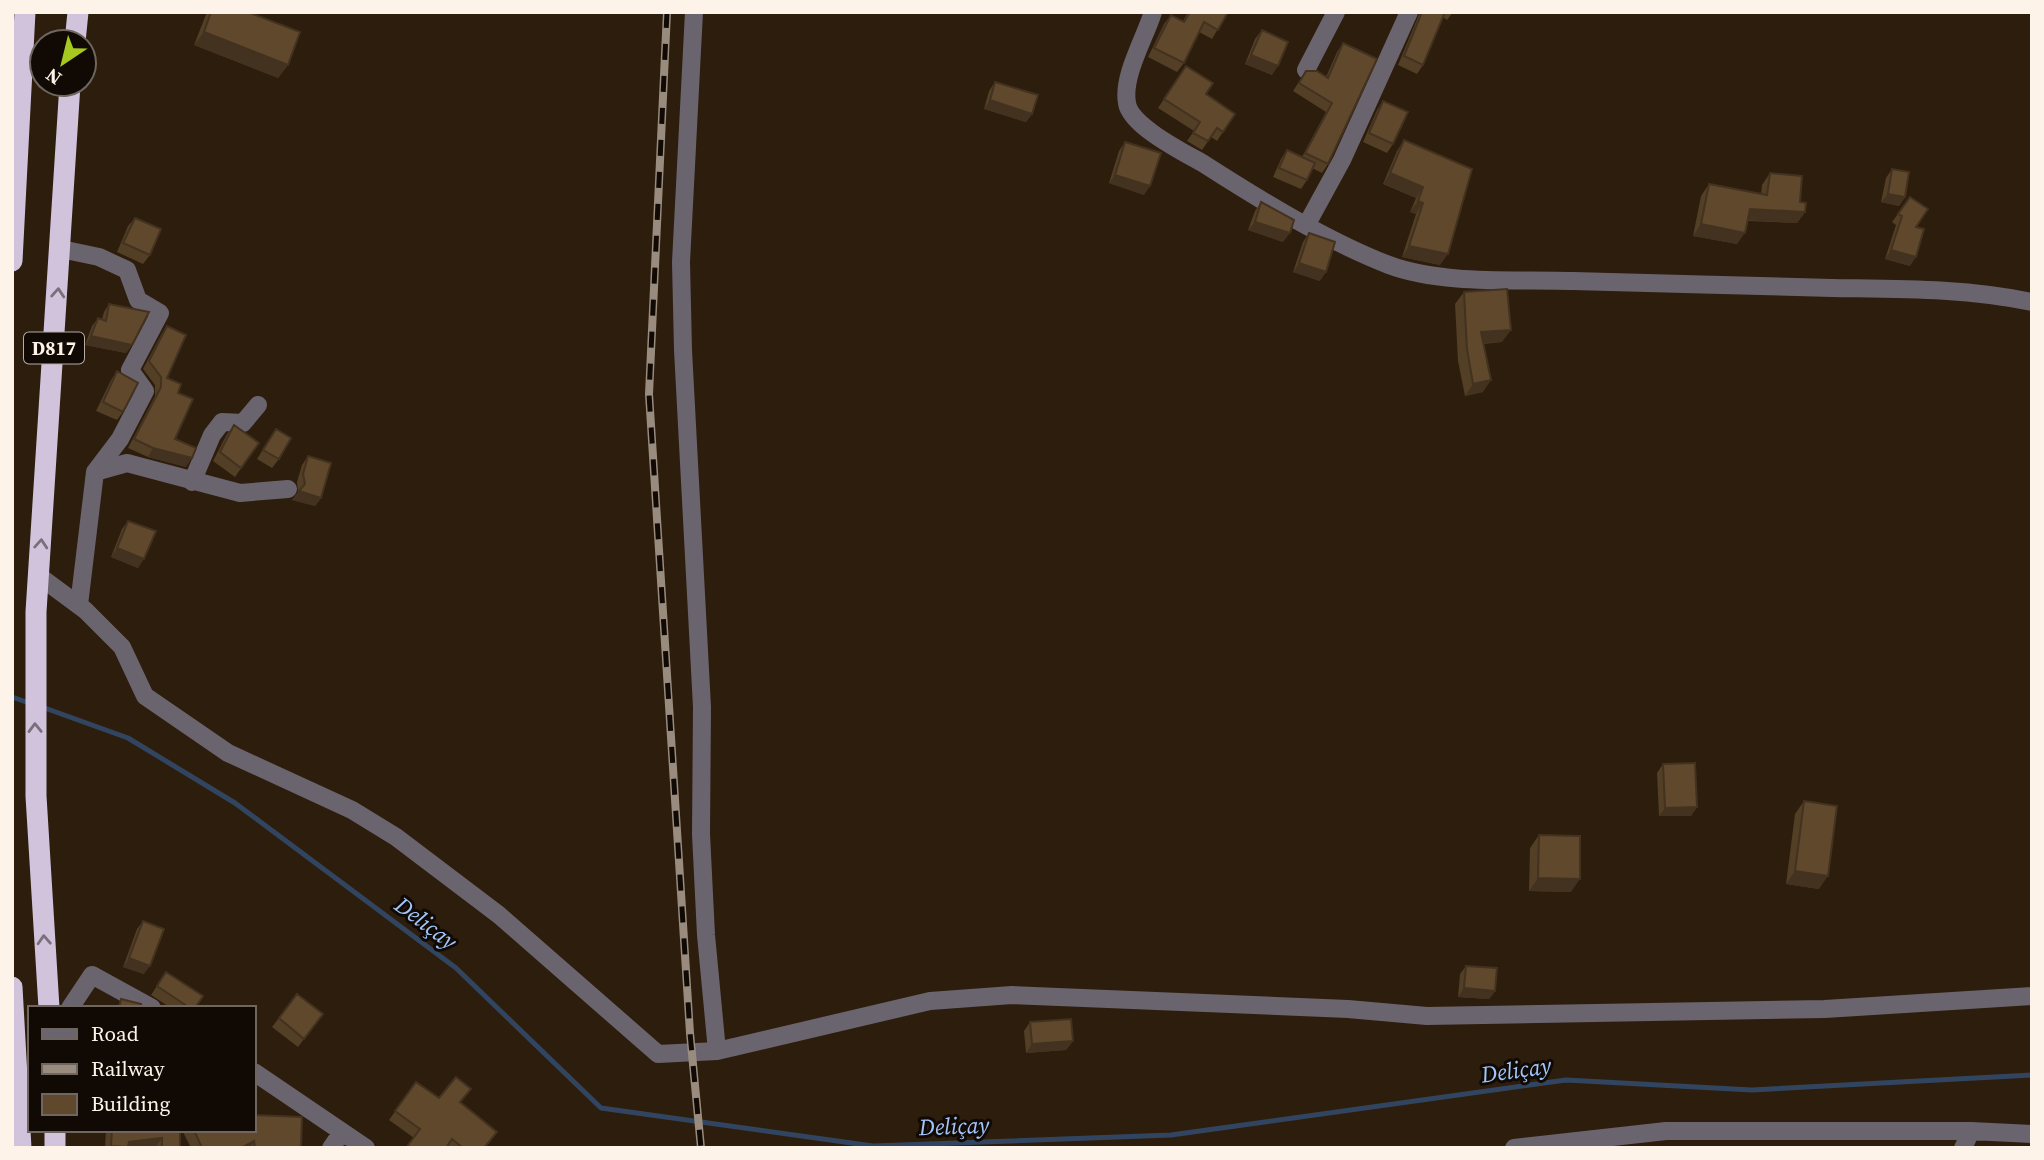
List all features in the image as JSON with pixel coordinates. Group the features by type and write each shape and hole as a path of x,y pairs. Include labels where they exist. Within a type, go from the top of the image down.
{"highway":[{"path":"12,261 15,123 25,12"},
{"name":"D817","path":"49,1006 36,796 36,612 69,98"},
{"path":"12,987 21,1148"}],"street":[{"path":"694,12 682,249 683,350 702,707 701,834 717,1051"},
{"path":"1153,12 1136,54 1126,105 1148,130 1235,184 1307,224 1391,265 1431,275 1681,286 1923,287 2032,302"},
{"path":"1306,70 1336,12"},
{"path":"1307,224 1342,160 1409,12"},
{"path":"61,249 99,257 127,270 138,300 160,313 130,370 145,391 120,439 95,472 79,605"},
{"path":"192,482 212,435 222,422 243,423 258,405"},
{"path":"95,472 127,463 240,493 288,489"},
{"path":"39,576 79,605 122,647 145,696 228,753 352,810 396,837 499,915 658,1054 717,1051 930,1001 1012,995 1348,1009 1427,1016 1825,1009 2032,996"},
{"path":"70,1006 92,975 148,1006"},
{"path":"256,1073 366,1148"},
{"path":"1963,1148 1971,1130"},
{"path":"1514,1148 1663,1140 1971,1130 2032,1134"},
{"path":"331,1148 342,1132"}],"building":[{"path":"211,12 248,12 300,32 288,65 204,32"},
{"path":"1190,12 1228,12 1218,30 1204,22 1184,63 1154,48 1171,15 1184,22"},
{"path":"1422,12 1445,12 1423,65 1404,56"},
{"path":"1262,30 1288,42 1278,66 1251,55"},
{"path":"1343,43 1377,59 1328,164 1305,153 1332,103 1299,83 1306,71 1317,71 1328,78"},
{"path":"1186,66 1213,83 1206,94 1235,114 1223,132 1217,128 1208,141 1193,133 1200,122 1164,99"},
{"path":"995,82 1038,95 1032,114 990,100"},
{"path":"1383,101 1408,112 1393,144 1369,133"},
{"path":"1404,140 1472,169 1448,254 1409,246 1423,203 1418,201 1423,187 1390,173"},
{"path":"1125,142 1161,153 1150,186 1115,175"},
{"path":"1287,150 1315,163 1307,180 1279,168"},
{"path":"1892,169 1909,172 1905,197 1888,194"},
{"path":"1770,173 1802,176 1800,202 1806,203 1805,212 1750,209 1745,233 1701,224 1709,184 1767,195"},
{"path":"1910,197 1928,209 1916,227 1924,229 1916,257 1891,250 1902,216 1898,214"},
{"path":"1261,202 1294,220 1290,233 1255,222"},
{"path":"135,218 161,229 150,255 123,243"},
{"path":"1309,233 1335,242 1326,272 1299,263"},
{"path":"1507,289 1511,330 1481,332 1491,380 1473,384 1467,349 1464,292"},
{"path":"109,304 149,312 132,345 91,336 98,318 106,321"},
{"path":"167,326 186,335 167,378 181,384 178,393 193,399 175,439 196,448 192,458 153,448 134,439 161,387 161,377 149,361"},
{"path":"117,371 138,383 123,412 103,402"},
{"path":"234,425 259,443 241,468 220,452"},
{"path":"276,429 291,438 279,459 263,450"},
{"path":"308,456 331,463 321,498 299,491 305,484 303,474"},
{"path":"128,521 156,531 144,559 117,548"},
{"path":"1695,763 1697,807 1665,808 1663,764"},
{"path":"1804,801 1837,806 1828,876 1795,871"},
{"path":"1539,835 1580,836 1580,879 1538,878"},
{"path":"143,921 164,929 150,966 129,958"},
{"path":"1466,966 1497,968 1495,991 1464,988"},
{"path":"166,972 203,996 196,1006 187,1006 157,986"},
{"path":"297,994 323,1014 304,1039 279,1018"},
{"path":"121,999 141,1004 140,1006 119,1006"},
{"path":"1071,1019 1073,1041 1032,1044 1030,1022"},
{"path":"456,1077 471,1089 460,1102 497,1132 484,1148 463,1148 452,1139 446,1148 406,1148 420,1129 395,1111 416,1082 439,1098"},
{"path":"256,1115 302,1117 301,1148 255,1148 254,1141 241,1148 202,1148 195,1132 256,1132"},
{"path":"112,1132 180,1132 180,1148 162,1148 162,1138 129,1142 128,1147 111,1146"}],"waterway":[{"name":"Deliçay","path":"12,697 32,704"},
{"name":"Deliçay","path":"42,707 128,738 235,803 456,968 601,1108 873,1146 1171,1135 1566,1080 1752,1090 2032,1075"}],"railway":[{"path":"667,12 649,394 690,1033 701,1148"}]}
